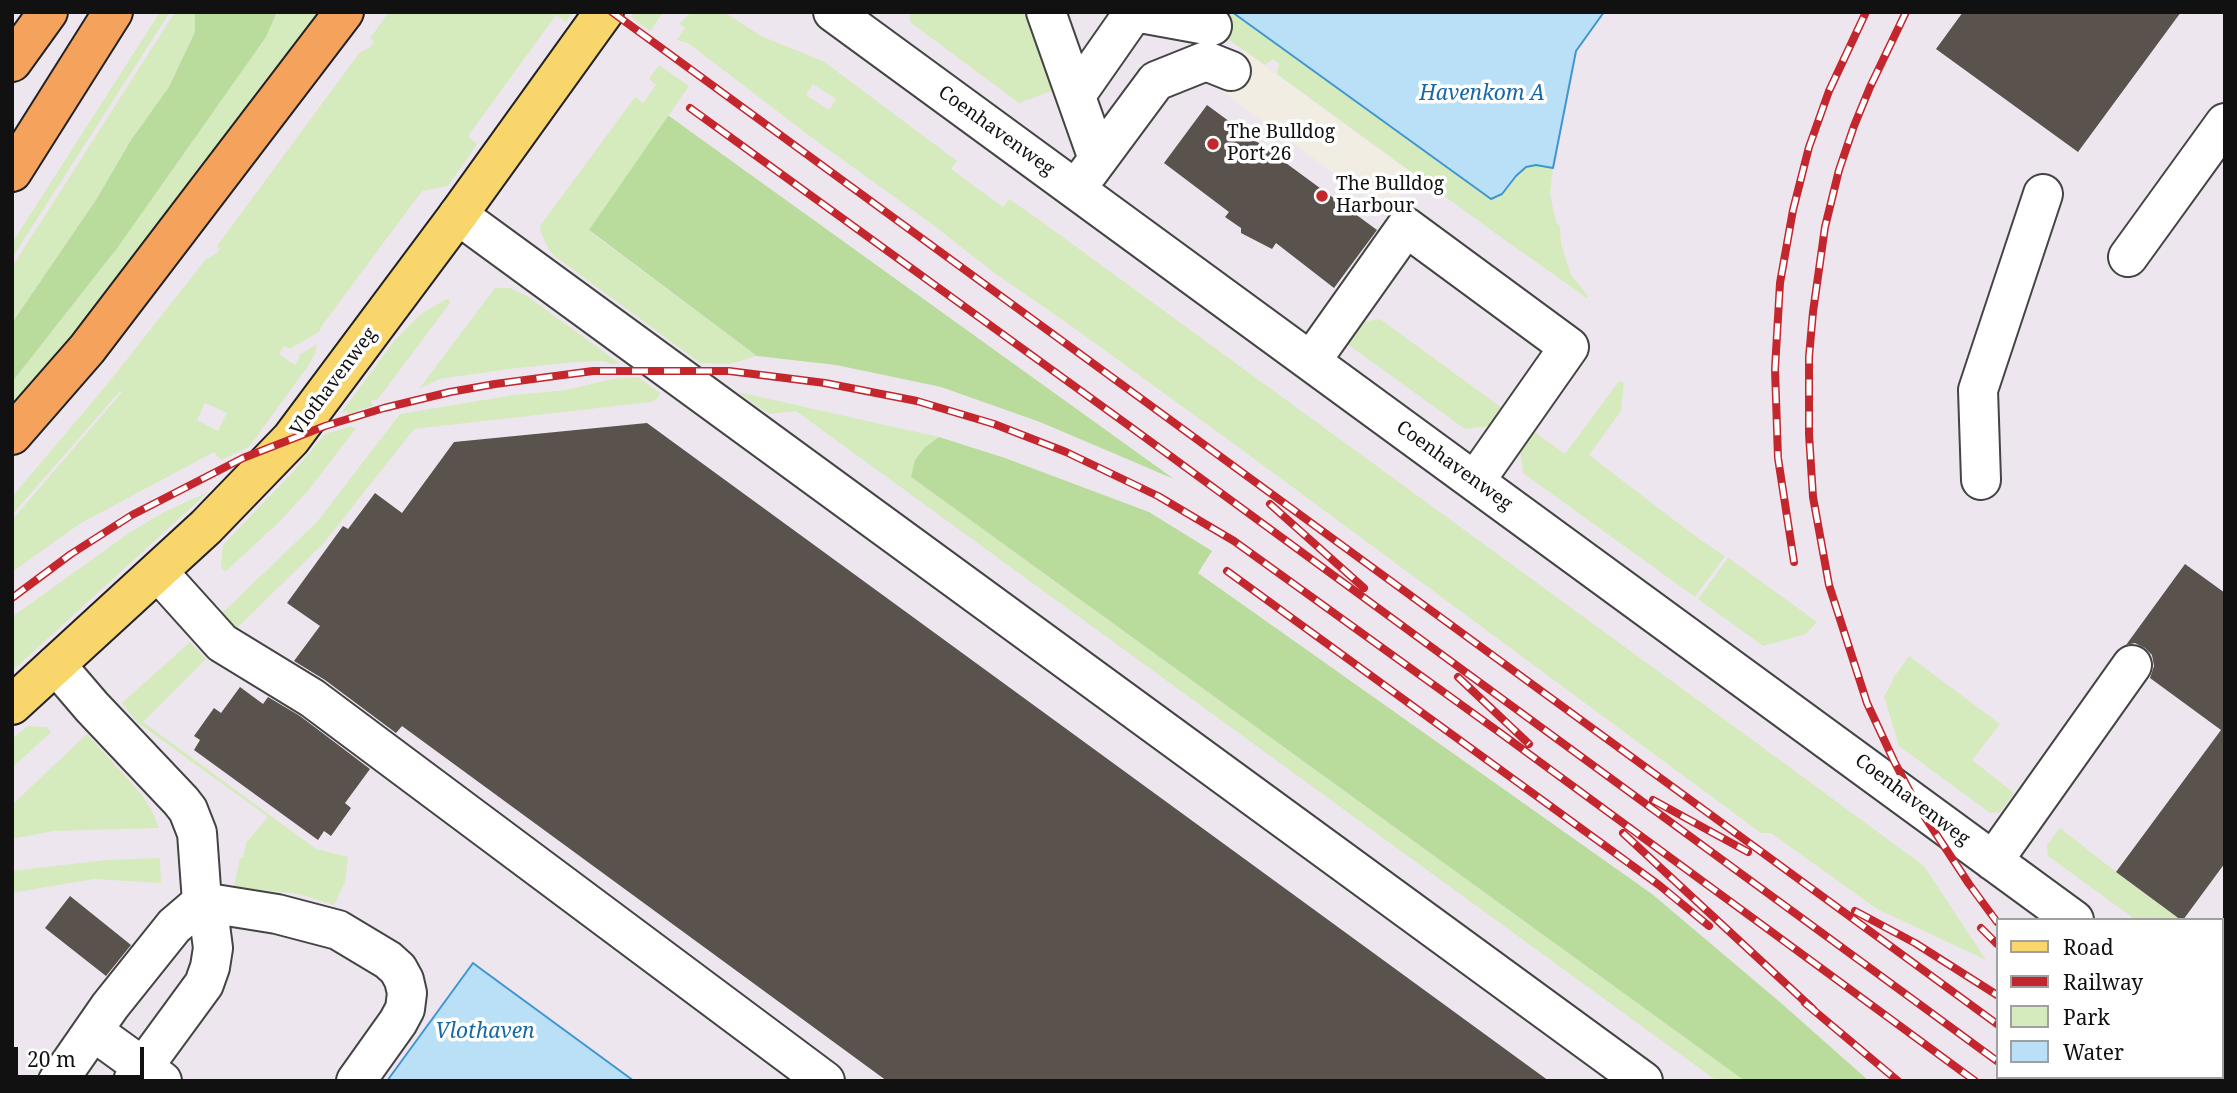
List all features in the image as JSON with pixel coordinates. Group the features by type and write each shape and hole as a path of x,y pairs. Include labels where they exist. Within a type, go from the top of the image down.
{"highway":[{"path":"12,62 48,12"},
{"path":"12,172 113,12"},
{"path":"12,435 86,349 344,12"}],"main road":[{"name":"Vlothavenweg","path":"12,705 158,572 251,483 291,439 458,215 604,12"}],"street":[{"path":"1046,12 1098,159"},
{"path":"1076,94 1134,12 1212,26"},
{"name":"Coenhavenweg","path":"850,17 1076,189 2071,918"},
{"path":"1076,189 1156,81 1206,61 1231,71"},
{"path":"2128,257 2225,123"},
{"path":"1981,480 1978,390 2043,194"},
{"path":"458,215 1643,1081"},
{"path":"1311,361 1406,227 1569,347 1475,481"},
{"path":"158,572 222,643 312,698 824,1081"},
{"path":"57,665 92,707 188,810 197,833 202,902 210,925 213,948 204,984 146,1076 93,1031"},
{"path":"1993,861 2132,665"},
{"path":"61,1080 93,1031 174,926 202,902 277,914 338,930 388,960 398,970 407,993 405,1009 356,1081"}],"shaded area":[{"path":"12,12 2225,12 2225,1081 12,1081"},
{"path":"1245,51 1415,176 1388,213 1219,89"}],"green space":[{"path":"160,12 170,12 12,258 12,243"},
{"path":"175,12 195,12 195,32 169,87 131,140 96,200 12,323 12,267"},
{"path":"195,12 277,12 266,37 118,247 12,382 12,323 96,200 131,140 169,87 195,32"},
{"path":"277,12 324,12 175,212 12,413 12,382 118,247 266,37"},
{"path":"389,12 573,12 566,22 556,15 468,136 477,144 448,186 422,191 320,331 290,349 284,346 279,354 295,365 300,357 298,356 317,344 308,366 249,447 221,460 214,452 81,523 12,572 12,520 122,392 120,391 12,515 12,497 109,382 206,259 220,249 217,246 360,52 374,42 370,38","holes":["205,403 227,413 218,431 197,420"]},
{"path":"635,12 663,12 650,31 631,17"},
{"path":"692,12 724,12 761,36 823,61 957,161 951,169 1003,207 1009,199 1038,219 1924,866 1986,960 1877,909 1771,833 1761,833 1241,449 993,272 688,43 677,40 685,28 679,24","holes":["813,84 836,99 829,110 806,95"]},
{"path":"909,12 1025,12 1054,90 1019,103 910,22"},
{"path":"1231,12 1488,198 1498,198 1526,167 1536,165 1553,168 1550,194 1556,222 1560,226 1561,244 1571,275 1587,298 1277,74 1279,63 1273,59 1265,65 1222,35 1216,30"},
{"path":"659,65 689,86 589,231 757,356 730,364 700,363 556,257 549,250 541,233 540,226 635,97 643,103 656,85 649,79"},
{"path":"668,116 1174,479 1040,422 941,387 836,365 757,356 589,230"},
{"path":"495,288 510,288 527,296 619,363 575,362 509,369 439,379 419,389"},
{"path":"446,299 450,300 450,303 378,399 371,401 373,406 358,410 361,420 351,423 347,411 341,413 395,340 421,314"},
{"path":"1380,319 1502,408 1489,426 1465,429 1343,341 1356,323"},
{"path":"638,377 660,393 657,399 651,402 414,429 323,544 237,628 222,613 317,522 400,414"},
{"path":"1619,381 1624,383 1621,411 1589,455 1725,556 1695,597 1523,473 1520,449 1533,431 1565,454"},
{"path":"738,392 939,437 925,447 911,477 1745,1081 1717,1081 796,411 769,414"},
{"path":"357,427 307,492 225,572 221,567 223,545 294,471 325,434"},
{"path":"939,437 1005,458 1149,512 1212,551 1198,573 1652,894 1869,1081 1745,1081 911,477 915,460 925,447"},
{"path":"208,492 12,671 12,617 129,533 162,513"},
{"path":"1728,558 1817,622 1806,634 1763,646 1698,599"},
{"path":"190,642 206,659 143,722 316,849 348,857 345,882 334,905 299,894 234,887 246,843 268,817 137,722 122,703"},
{"path":"1909,656 2000,724 1972,760 2014,793 2000,812 1990,813 1899,746 1884,696"},
{"path":"28,726 47,727 51,732 12,768 12,739"},
{"path":"87,734 142,795 159,828 53,831 12,839 12,805"},
{"path":"2060,828 2178,918 2133,918 2048,856 2047,845"},
{"path":"160,858 161,883 94,879 12,893 12,871 105,860"}],"water":[{"name":"Havenkom A","path":"1232,12 1604,12 1576,51 1553,168 1536,165 1526,167 1502,194 1491,199"},
{"name":"Vlothaven","path":"473,963 481,969 634,1081 387,1081"}],"building":[{"path":"1963,12 2181,12 2078,152 1936,49"},
{"path":"1207,105 1377,230 1334,288 1276,243 1272,249 1241,233 1241,228 1225,217 1229,212 1164,163"},
{"path":"647,423 1549,1081 887,1081 402,726 396,733 325,680 294,661 320,626 287,603 343,526 348,529 375,493 402,513 454,442"},
{"path":"2185,564 2225,593 2225,863 2184,918 2178,918 2116,872 2221,730 2150,678 2154,666 2152,655 2145,648 2135,643 2126,645"},
{"path":"240,687 263,704 268,697 300,716 370,769 345,803 351,808 331,836 324,831 318,840 194,750 200,740 194,736 214,708 221,713"},
{"path":"70,896 131,945 106,976 45,928"}],"railway":[{"path":"612,12 1996,1023"},
{"path":"1794,562 1778,458 1775,369 1780,283 1793,210 1809,147 1829,91 1866,12"},
{"path":"1906,12 1854,126 1839,170 1825,227 1809,357 1809,434 1813,497 1829,585 1867,703 1917,805 1996,921"},
{"path":"690,108 1996,1060"},
{"path":"12,598 71,554 132,515 243,458 325,426 450,392 593,371 729,371 825,383 917,401 994,424 1066,452 1158,496 1234,541 1975,1081"},
{"path":"1270,504 1364,588"},
{"path":"1227,571 1659,885 1709,926"},
{"path":"1458,677 1529,744"},
{"path":"1653,800 1748,852"},
{"path":"1623,833 1813,1009"},
{"path":"1855,911 1915,943 1996,994"},
{"path":"1981,928 1996,943"},
{"path":"1805,1003 1898,1081"}],"place":[{"name":"The Bulldog Port 26","path":"1213,144"},
{"name":"The Bulldog Harbour","path":"1322,196"}]}
